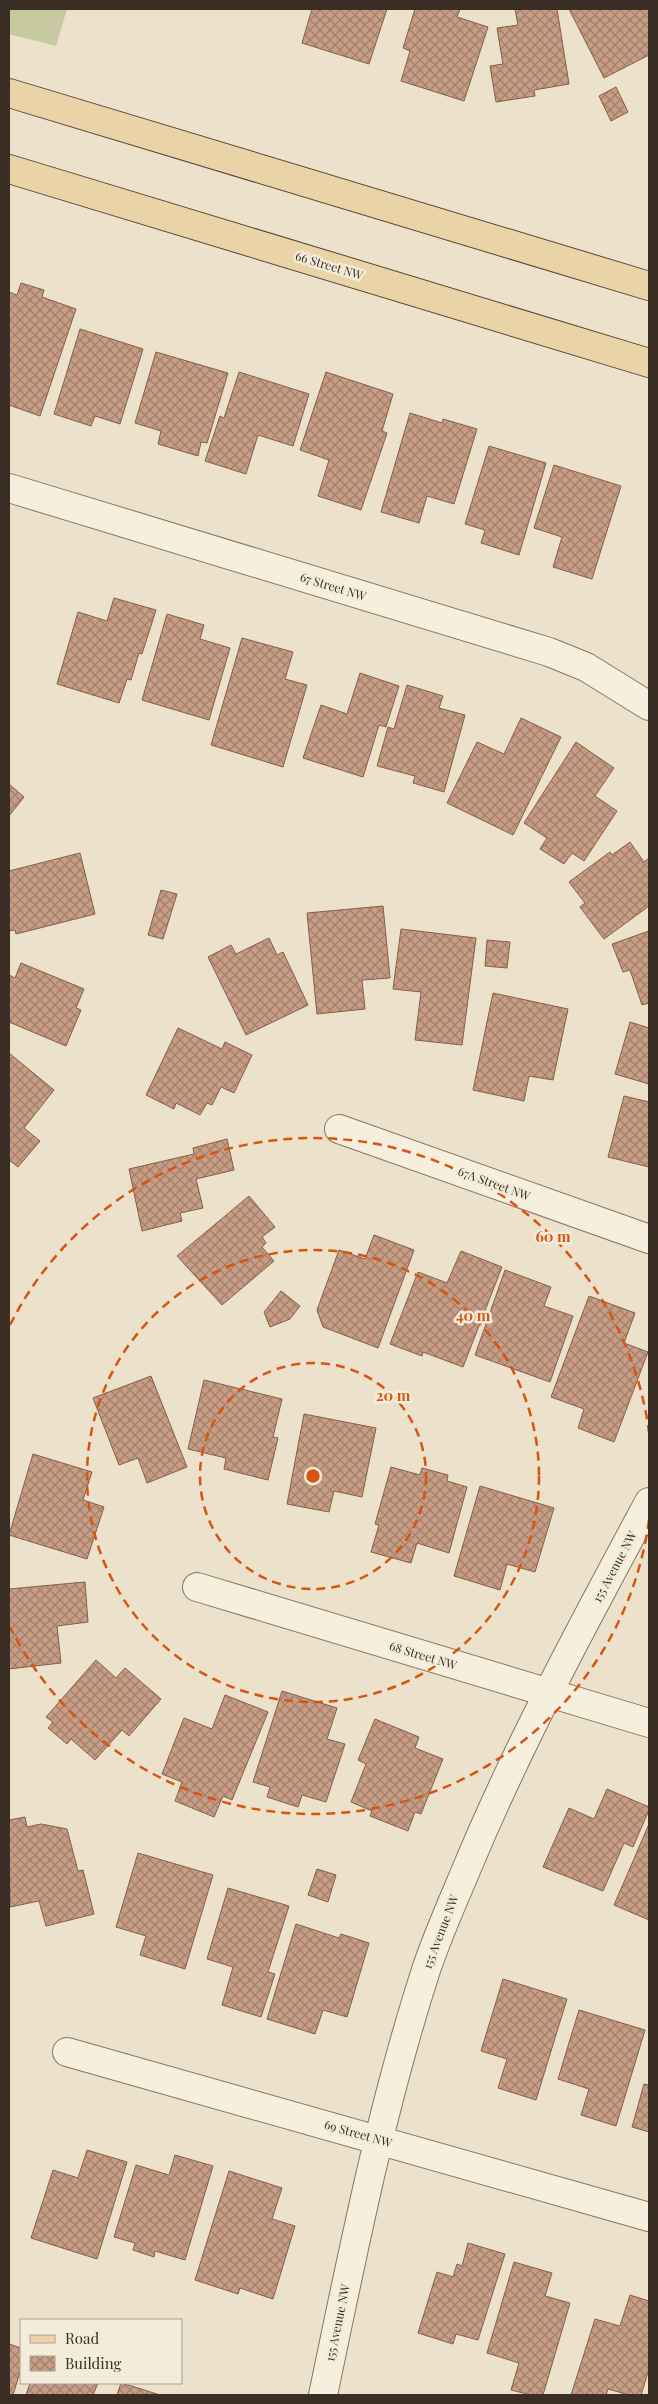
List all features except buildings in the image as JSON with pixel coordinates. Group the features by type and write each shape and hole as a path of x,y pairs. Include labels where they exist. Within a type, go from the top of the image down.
{"main road":[{"path":"9,93 649,286"},
{"name":"66 Street NW","path":"9,168 649,363"}],"street":[{"name":"67 Street NW","path":"9,488 549,652 586,667 649,706"},
{"name":"67A Street NW","path":"339,1129 649,1239"},
{"name":"155 Avenue NW","path":"323,2395 378,2139 430,1960 484,1827 546,1693 649,1502"},
{"name":"68 Street NW","path":"197,1587 649,1723"},
{"name":"69 Street NW","path":"67,2052 649,2217"}],"green space":[{"path":"9,9 67,9 56,46 9,34"}]}
